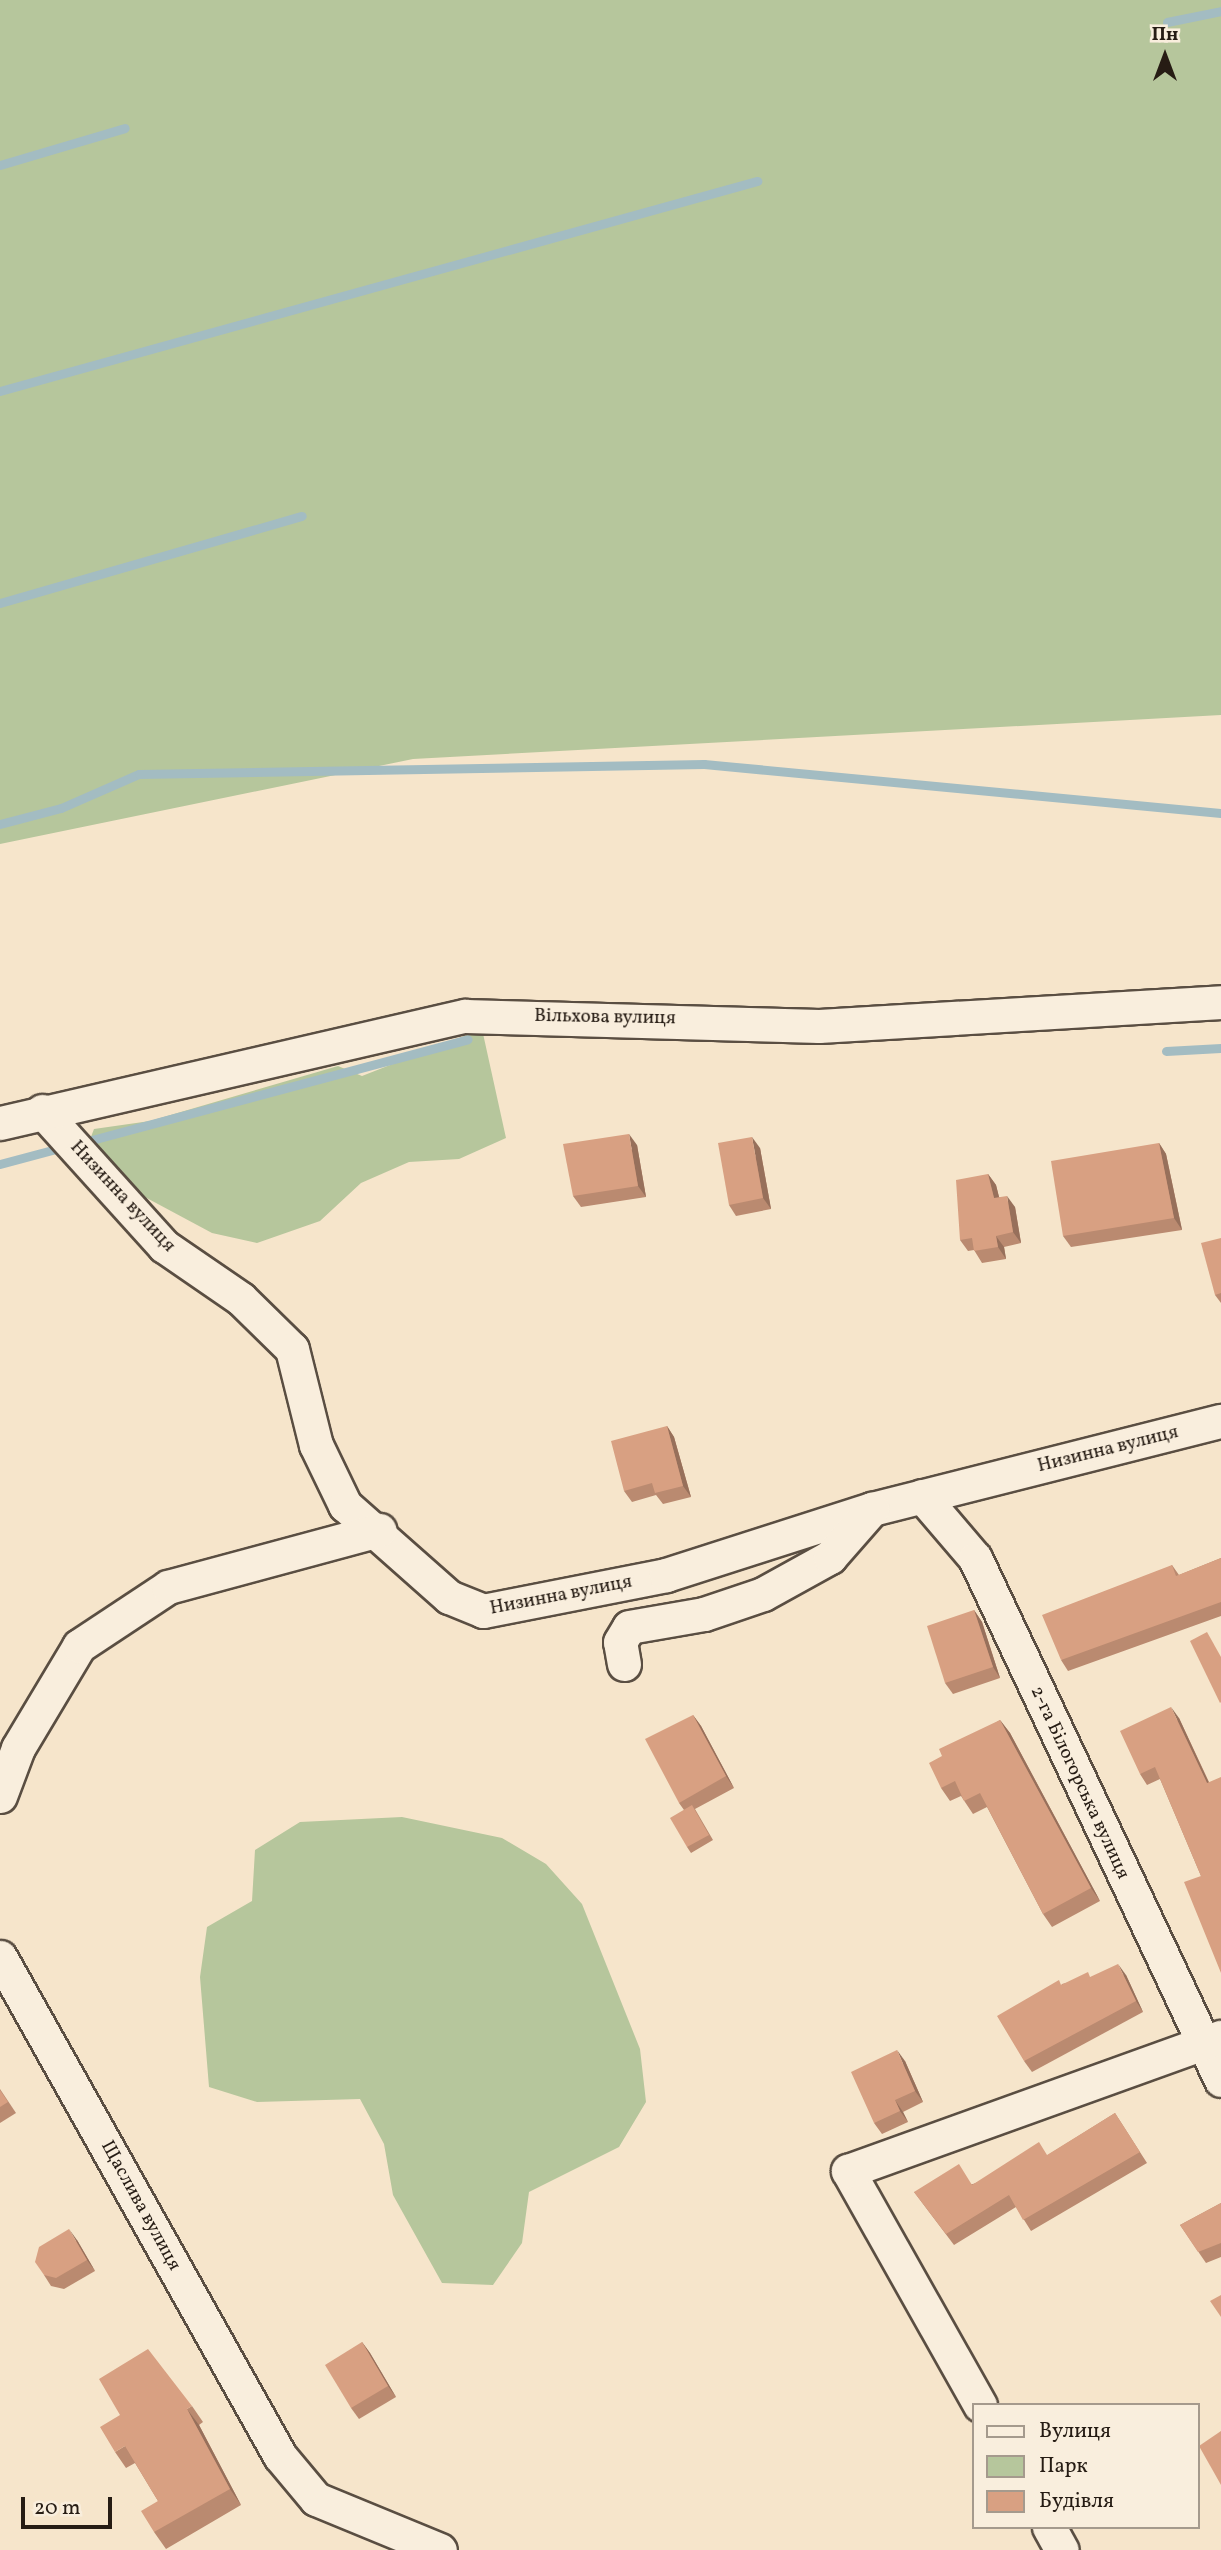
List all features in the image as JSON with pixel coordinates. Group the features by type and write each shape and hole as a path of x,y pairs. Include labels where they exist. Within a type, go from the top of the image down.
{"street":[{"name":"Вільхова вулиця","path":"0,1124 42,1111 465,1016 819,1026 1221,1002"},
{"name":"Низинна вулиця","path":"42,1111 164,1246 241,1299 292,1349 316,1445 345,1505 379,1530 449,1597 483,1611 666,1575 872,1509 1221,1422"},
{"name":"2-га Білогорська вулиця","path":"922,1496 975,1558 1210,2039 1221,2080"},
{"path":"624,1664 620,1642 629,1627 704,1615 785,1583 830,1557 872,1509"},
{"path":"0,1796 18,1748 79,1646 168,1587 379,1530"},
{"name":"Щаслива вулиця","path":"0,1957 280,2456 316,2499 440,2550"},
{"path":"979,2403 848,2171 1210,2039"},
{"path":"1050,2529 1062,2550"}],"green space":[{"path":"0,0 1221,0 1221,715 413,759 0,844"},
{"path":"482,1029 506,1138 459,1159 409,1162 361,1183 320,1221 257,1243 212,1233 115,1181 89,1142 94,1129 150,1121 338,1066 362,1076"},
{"path":"402,1817 502,1838 546,1864 582,1904 640,2049 646,2102 619,2147 529,2192 522,2243 493,2285 442,2283 393,2195 384,2144 360,2099 257,2102 209,2087 200,1977 207,1927 252,1901 255,1850 300,1822"}],"building":[{"path":"629,1134 638,1186 573,1196 563,1144"},
{"path":"752,1137 763,1198 729,1205 718,1143"},
{"path":"1159,1143 1174,1218 1063,1236 1051,1161"},
{"path":"988,1174 994,1198 1007,1196 1013,1232 996,1236 998,1247 974,1251 972,1238 960,1240 956,1180"},
{"path":"1221,1238 1221,1293 1215,1295 1201,1243"},
{"path":"667,1426 683,1486 655,1493 652,1483 624,1491 611,1441"},
{"path":"1221,1558 1221,1602 1061,1660 1042,1615 1172,1565 1176,1576"},
{"path":"974,1610 993,1667 945,1683 927,1626"},
{"path":"1207,1632 1221,1657 1220,1703 1190,1641"},
{"path":"1171,1707 1207,1783 1221,1777 1221,1973 1184,1882 1201,1876 1155,1767 1140,1774 1120,1731"},
{"path":"693,1715 726,1776 679,1803 645,1739"},
{"path":"1000,1720 1091,1888 1043,1914 980,1793 964,1801 955,1781 941,1788 929,1763 942,1756 939,1749"},
{"path":"692,1805 709,1835 687,1847 670,1818"},
{"path":"1118,1964 1136,2001 1024,2061 997,2016 1059,1980 1061,1985 1088,1972 1090,1977"},
{"path":"897,2050 915,2091 895,2100 900,2111 874,2123 851,2072"},
{"path":"0,2090 8,2102 0,2107"},
{"path":"1115,2113 1140,2152 1023,2220 1009,2195 946,2234 914,2192 959,2164 972,2185 1039,2142 1047,2155"},
{"path":"1221,2203 1221,2243 1198,2252 1180,2225"},
{"path":"69,2229 87,2260 56,2278 44,2275 35,2262 39,2247"},
{"path":"1221,2295 1221,2317 1210,2301"},
{"path":"362,2342 388,2386 351,2408 325,2365"},
{"path":"148,2349 192,2406 187,2409 230,2489 154,2532 141,2511 158,2501 125,2446 115,2452 100,2427 120,2415 99,2379"},
{"path":"1221,2431 1221,2485 1200,2448"}],"waterway":[{"path":"1167,22 1221,11"},
{"path":"0,165 125,128"},
{"path":"0,391 757,181"},
{"path":"0,603 302,516"},
{"path":"0,824 61,808 139,774 704,764 1221,813"},
{"path":"88,1141 468,1039"},
{"path":"1166,1051 1221,1048"},
{"path":"0,1164 56,1149"}]}
